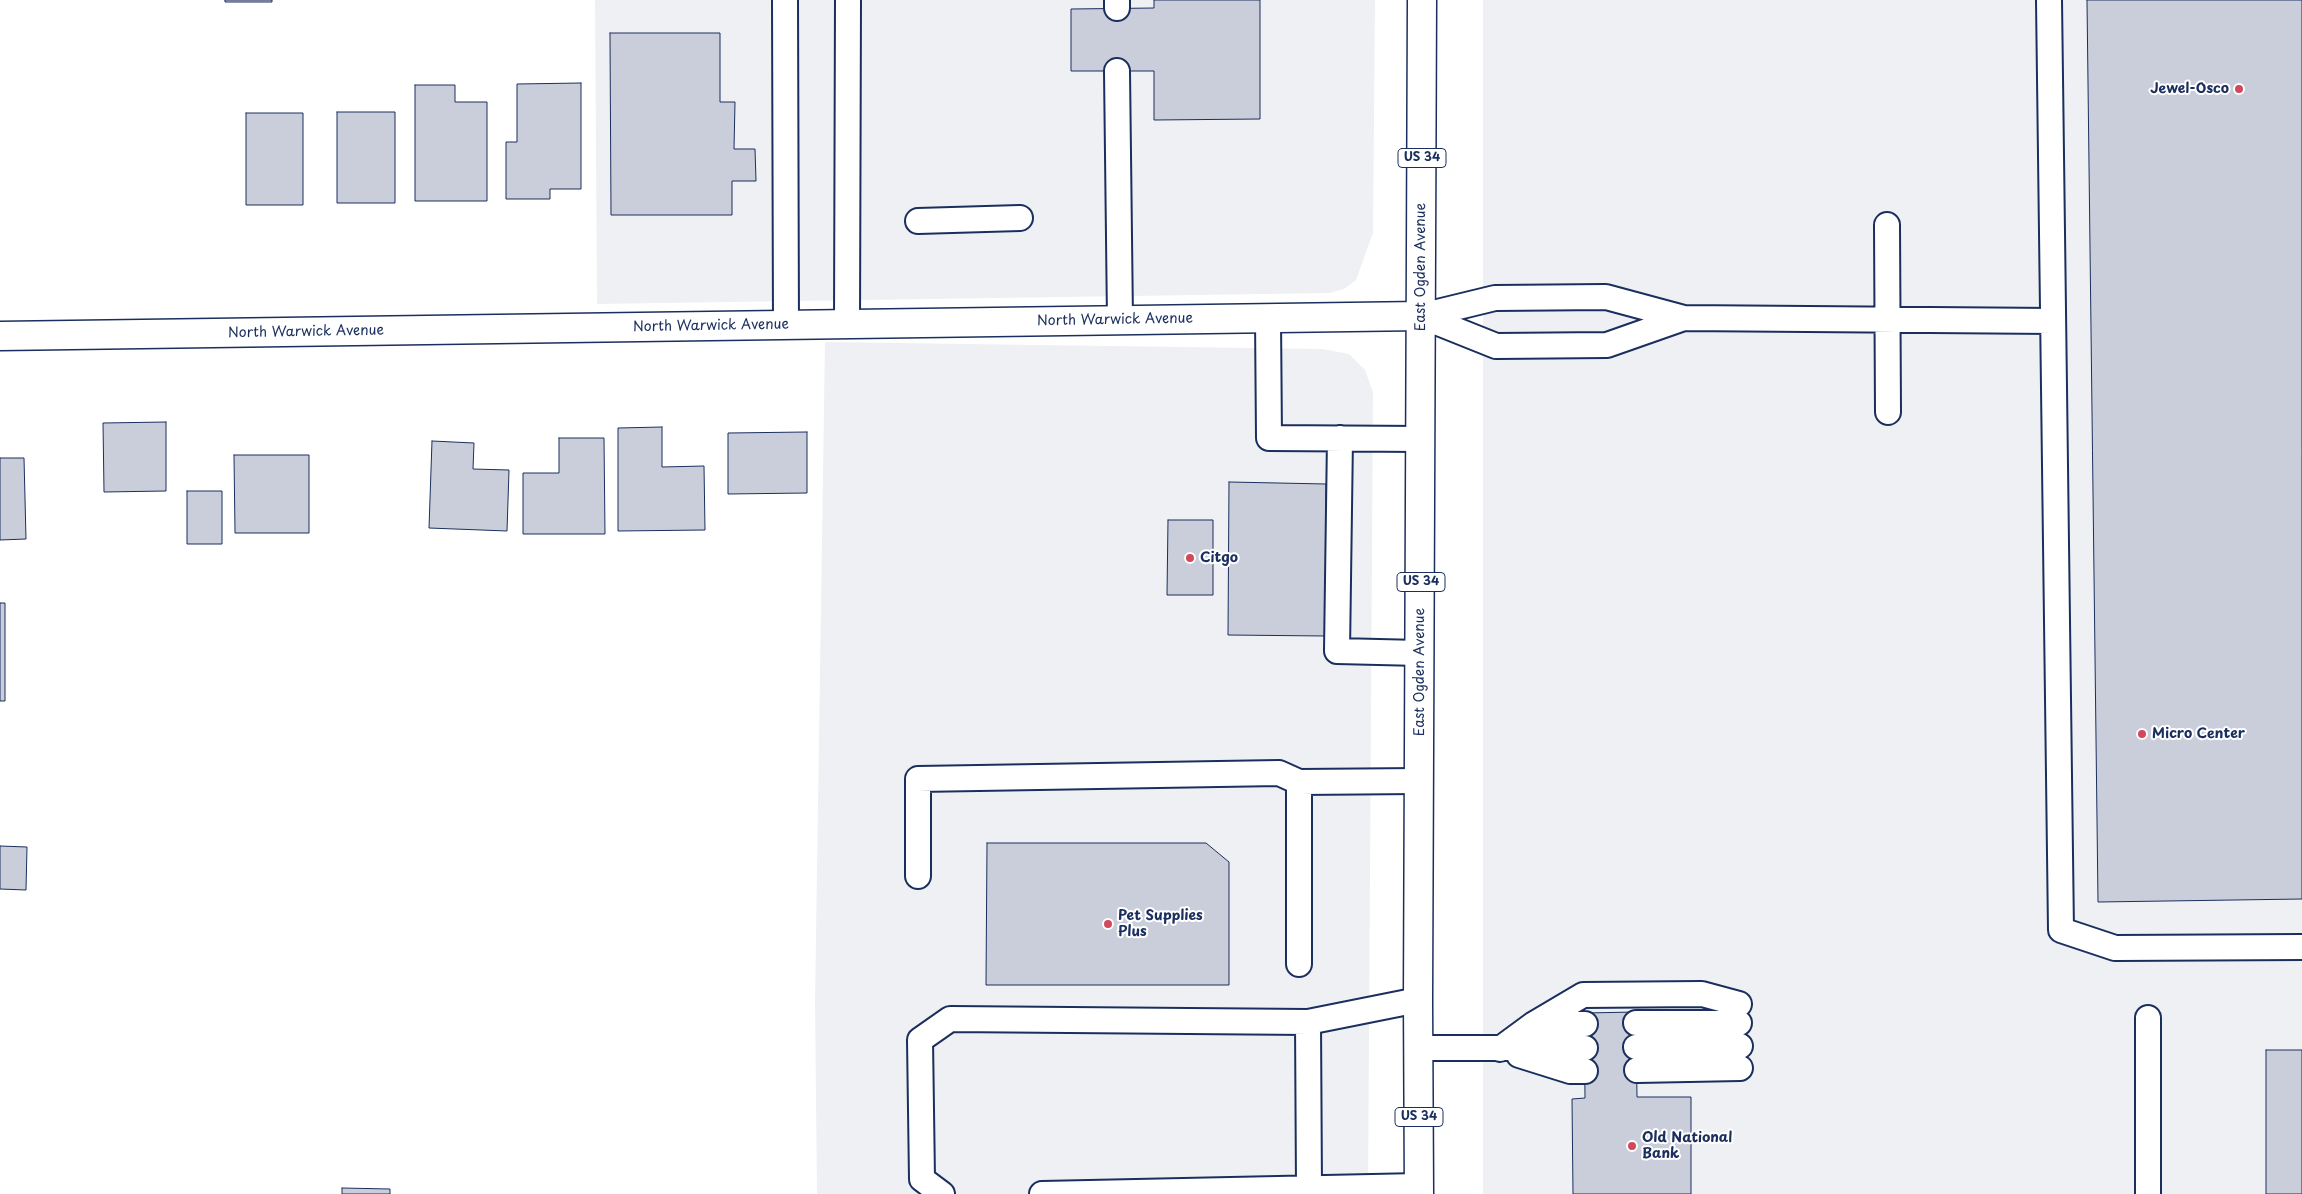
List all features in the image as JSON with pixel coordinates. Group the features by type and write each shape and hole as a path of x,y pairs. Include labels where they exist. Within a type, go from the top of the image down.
{"street":[{"name":"East Ogden Avenue","path":"1419,1190 1422,0"},
{"name":"North Warwick Avenue","path":"0,336 1421,316"}],"lane":[{"path":"785,0 786,325"},
{"path":"846,324 848,0"},
{"path":"2049,0 2061,930 2115,948 2302,947"},
{"path":"1118,71 1120,320"},
{"path":"918,221 1020,218"},
{"path":"1887,225 1888,412"},
{"path":"1421,316 1495,298 1606,297 1684,318 2053,320"},
{"path":"1421,316 1496,346 1607,345 1684,318"},
{"path":"1268,318 1269,438 1421,439"},
{"path":"1340,438 1337,651 1420,653"},
{"path":"918,876 918,779 1279,773 1299,782 1420,781"},
{"path":"1298,964 1299,782"},
{"path":"1500,1049 1534,1024 1583,995 1702,994 1739,1013 1636,1023"},
{"path":"942,1194 922,1179 920,1040 950,1019 1308,1022 1418,1000"},
{"path":"2148,1018 2148,1194"},
{"path":"1308,1022 1309,1188"},
{"path":"1534,1024 1585,1024"},
{"path":"1419,1048 1585,1048"},
{"path":"1500,1049 1570,1072 1585,1071"},
{"path":"1636,1059 1740,1057"},
{"path":"1042,1194 1309,1188 1419,1190"}],"shaded area":[{"path":"595,0 1375,0 1373,233 1356,280 1344,289 1330,293 597,304"},
{"path":"1483,0 2302,0 2302,1194 1483,1194"},
{"path":"825,342 1323,349 1349,354 1365,370 1373,392 1368,1194 817,1194 815,1002"}],"building":[{"path":"225,0 272,0 272,2 225,2"},
{"path":"1154,0 1260,0 1260,119 1154,120 1154,71 1071,71 1071,9 1154,8"},
{"path":"2087,0 2302,0 2302,899 2098,902"},
{"path":"610,33 720,33 720,102 735,102 734,149 755,149 756,181 732,181 732,215 611,215"},
{"path":"581,83 581,189 550,189 550,199 506,199 506,142 517,142 517,84"},
{"path":"415,85 455,85 455,102 487,102 487,201 415,201"},
{"path":"337,112 395,112 395,203 337,203"},
{"path":"246,113 303,113 303,205 246,205"},
{"path":"166,422 166,491 104,492 103,423"},
{"path":"662,427 662,467 704,466 705,530 618,531 618,428"},
{"path":"807,432 807,493 728,494 728,433"},
{"path":"559,438 604,438 605,534 523,534 523,473 559,473"},
{"path":"432,441 474,443 473,469 509,470 507,531 429,528"},
{"path":"234,455 309,455 309,533 235,533"},
{"path":"0,458 24,458 26,539 0,540"},
{"name":"Citgo","path":"1229,482 1326,484 1325,636 1228,635"},
{"path":"187,491 222,491 222,544 187,544"},
{"name":"Citgo","path":"1168,520 1213,520 1213,595 1167,595"},
{"path":"0,603 5,603 5,701 0,701"},
{"name":"Pet Supplies Plus","path":"987,843 1206,843 1229,862 1229,985 986,985"},
{"path":"0,846 27,847 26,890 0,889"},
{"name":"Old National Bank","path":"1636,1012 1637,1097 1691,1097 1691,1194 1573,1194 1572,1099 1585,1098 1584,1013"},
{"path":"2266,1050 2302,1050 2302,1194 2266,1194"},
{"path":"342,1188 390,1189 390,1194 342,1194"}],"place":[{"name":"Jewel-Osco","path":"2239,89"},
{"name":"Citgo","path":"1190,558"},
{"name":"Micro Center","path":"2142,734"},
{"name":"Pet Supplies Plus","path":"1108,924"},
{"name":"Old National Bank","path":"1632,1146"}]}
